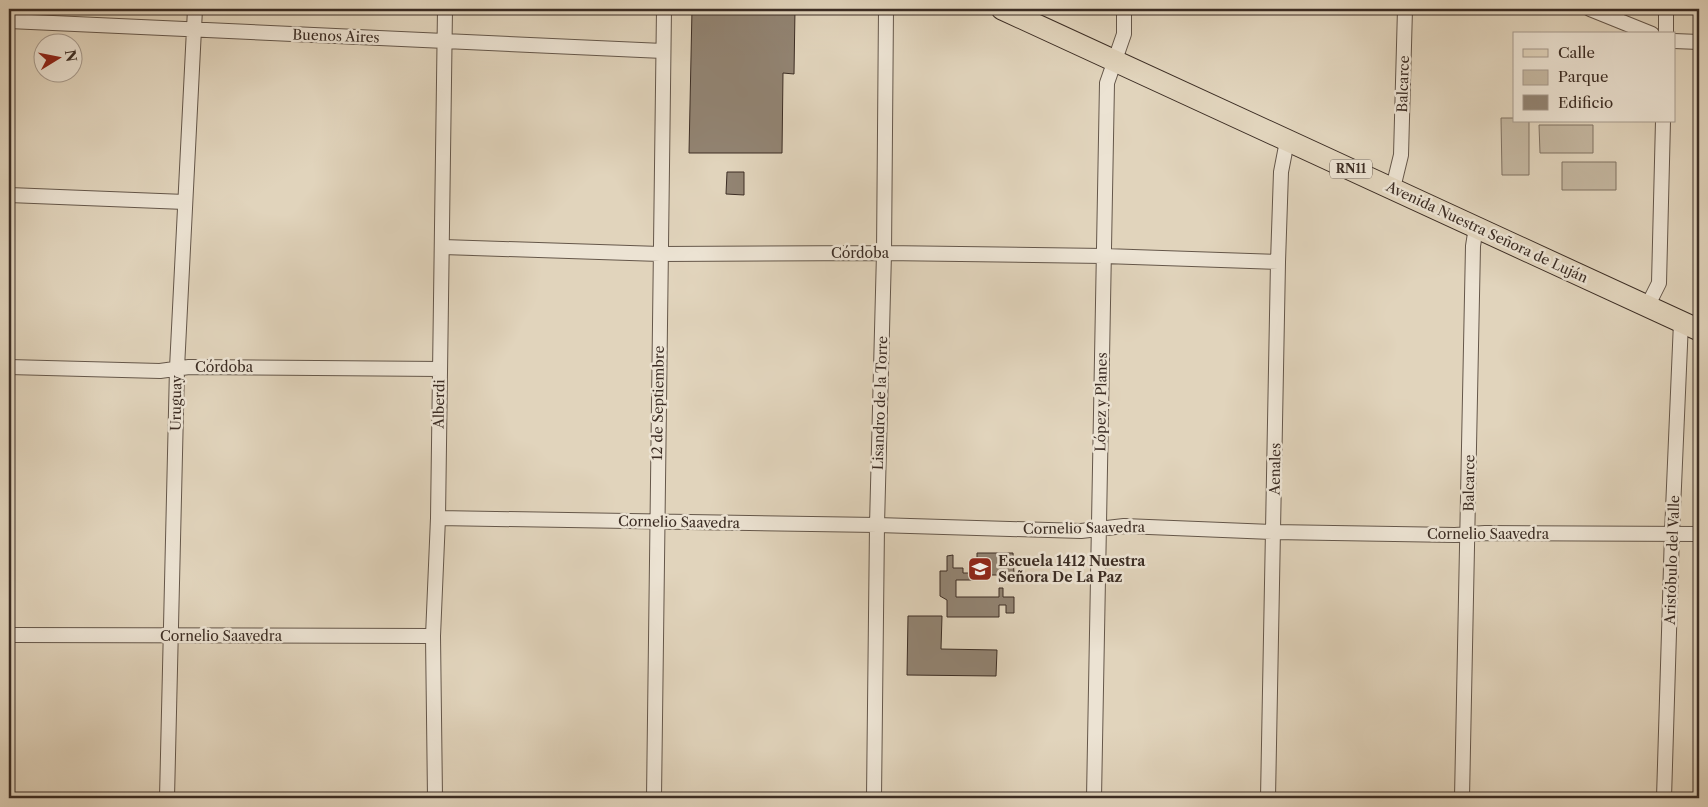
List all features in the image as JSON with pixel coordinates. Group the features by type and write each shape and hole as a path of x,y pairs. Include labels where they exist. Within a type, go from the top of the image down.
{"main road":[{"name":"Avenida Nuestra Señora de Luján","path":"1002,9 1690,326"}],"street":[{"name":"Uruguay","path":"167,798 177,368 195,9"},
{"name":"Alberdi","path":"435,798 433,636 438,518 445,9"},
{"name":"12 de Septiembre","path":"654,798 664,9"},
{"name":"Lisandro de la Torre","path":"874,798 876,525 884,253 886,9"},
{"name":"López y Planes","path":"1094,798 1107,83 1124,34 1124,9"},
{"name":"Balcarce","path":"1393,188 1401,155 1405,9"},
{"path":"1590,9 1647,32"},
{"path":"1666,9 1666,32"},
{"name":"Buenos Aires","path":"9,21 663,51"},
{"path":"1676,41 1699,42"},
{"path":"1647,307 1658,283 1663,122"},
{"name":"Aenales","path":"1268,798 1278,262 1281,172 1287,141"},
{"path":"9,195 186,202"},
{"name":"Balcarce","path":"1462,798 1473,246 1476,227"},
{"name":"Córdoba","path":"442,248 660,254 884,253 1104,256 1278,262"},
{"name":"Aristóbulo del Valle","path":"1664,798 1672,533 1690,326"},
{"name":"Córdoba","path":"9,367 160,371 189,366 440,369"},
{"name":"Cornelio Saavedra","path":"438,518 876,525 1082,531 1124,526 1274,532 1699,534"},
{"name":"Cornelio Saavedra","path":"9,635 433,636"}],"green space":[{"path":"1501,118 1513,118 1513,122 1529,122 1529,175 1502,175"},
{"path":"1539,125 1593,125 1593,153 1540,153"},
{"path":"1562,162 1616,162 1616,190 1562,190"}],"shaded area":[{"path":"1218,9 1246,9 1246,13 1218,12"}],"building":[{"path":"692,9 795,9 794,74 783,73 782,153 689,153"},
{"path":"727,172 744,172 744,195 726,194"},
{"path":"977,553 1013,553 1014,575 986,575 985,580 956,580 956,597 999,597 999,588 1003,588 1003,597 1014,597 1014,613 1006,613 1006,605 999,605 999,617 947,617 947,600 940,596 940,571 947,571 947,556 953,555 953,568 963,568 963,573 977,573"},
{"path":"908,616 942,616 941,649 997,650 996,676 907,675"}],"place":[{"name":"Escuela 1412 Nuestra Señora De La Paz","path":"980,569"}]}
